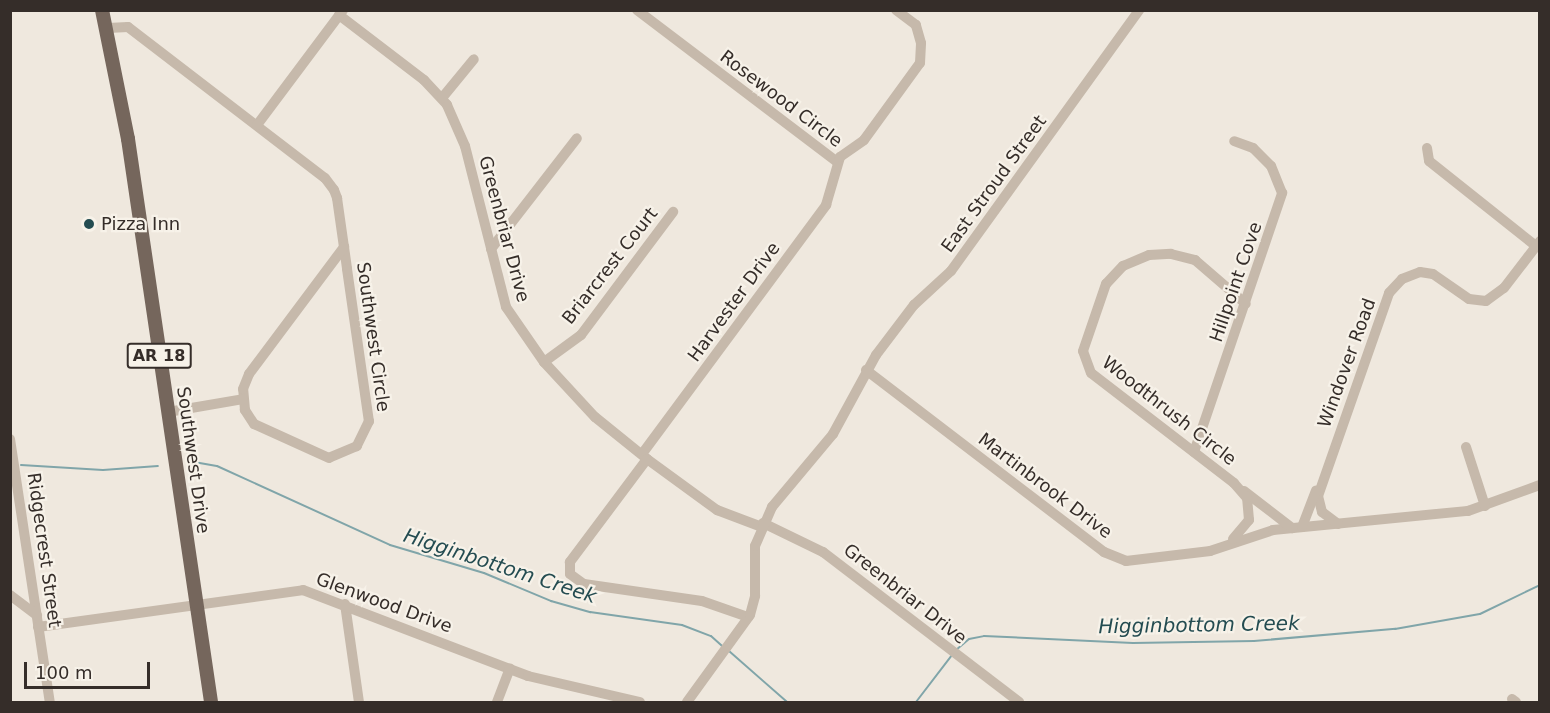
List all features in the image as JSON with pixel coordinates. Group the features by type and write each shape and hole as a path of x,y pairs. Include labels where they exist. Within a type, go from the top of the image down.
{"main road":[{"name":"Southwest Drive","path":"102,10 108,28 211,702"}],"street":[{"name":"Rosewood Circle","path":"637,10 837,162 864,140 920,63 921,43 916,25 896,10"},
{"name":"East Stroud Street","path":"763,525 833,434 866,370 914,305 951,271 1139,10"},
{"name":"Greenbriar Drive","path":"341,13 442,98 462,137 506,307 544,362 595,417 644,457 717,510 763,525 823,552 1019,702"},
{"path":"257,125 341,13"},
{"name":"Southwest Circle","path":"108,28 128,27 330,184 337,198 368,414 365,435 347,453 324,457 254,424 243,399"},
{"path":"442,98 474,59"},
{"path":"491,249 577,138"},
{"name":"Hillpoint Cove","path":"1194,452 1282,193 1271,166 1253,148 1234,141"},
{"path":"1427,148 1429,161 1538,243"},
{"name":"Harvester Drive","path":"748,618 702,601 584,584 570,574 570,562 826,205 837,162"},
{"name":"Briarcrest Court","path":"544,362 581,335 673,212"},
{"name":"Windover Road","path":"1338,524 1322,512 1318,499 1330,457 1389,293 1396,284 1410,274 1427,273 1469,299 1486,301 1504,288 1538,243"},
{"path":"168,412 243,399 249,374 344,246"},
{"name":"Woodthrush Circle","path":"1246,304 1200,263 1171,254 1149,255 1127,264 1102,292 1083,348 1086,366 1234,483 1297,528"},
{"name":"Martinbrook Drive","path":"866,370 1111,556 1135,562 1210,551 1225,543 1297,528 1451,514 1485,506 1539,485"},
{"name":"Ridgecrest Street","path":"10,439 50,702"},
{"path":"1466,447 1485,506"},
{"name":"Windover Road","path":"1297,528 1330,457"},
{"name":"Woodthrush Circle","path":"1225,543 1242,532 1249,520 1246,498 1234,483"},
{"path":"687,702 748,618 755,596 754,557 763,525"},
{"name":"Glenwood Drive","path":"38,627 296,590 345,604 528,676 640,702"},
{"path":"10,595 37,615"},
{"path":"345,604 359,702"},
{"path":"497,702 510,668"}],"waterway":[{"name":"Higginbottom Creek","path":"194,462 217,466 390,545 484,573 551,601 590,612 682,625 711,636 722,646"},
{"name":"Higginbottom Creek","path":"21,465 103,470 158,466"},
{"name":"Higginbottom Creek","path":"956,650 969,639 984,636 1133,643 1254,641 1395,629 1480,614 1540,585"},
{"name":"Higginbottom Creek","path":"729,651 787,702"},
{"name":"Higginbottom Creek","path":"916,702 952,655"}],"place":[{"name":"Pizza Inn","path":"89,224"}]}
